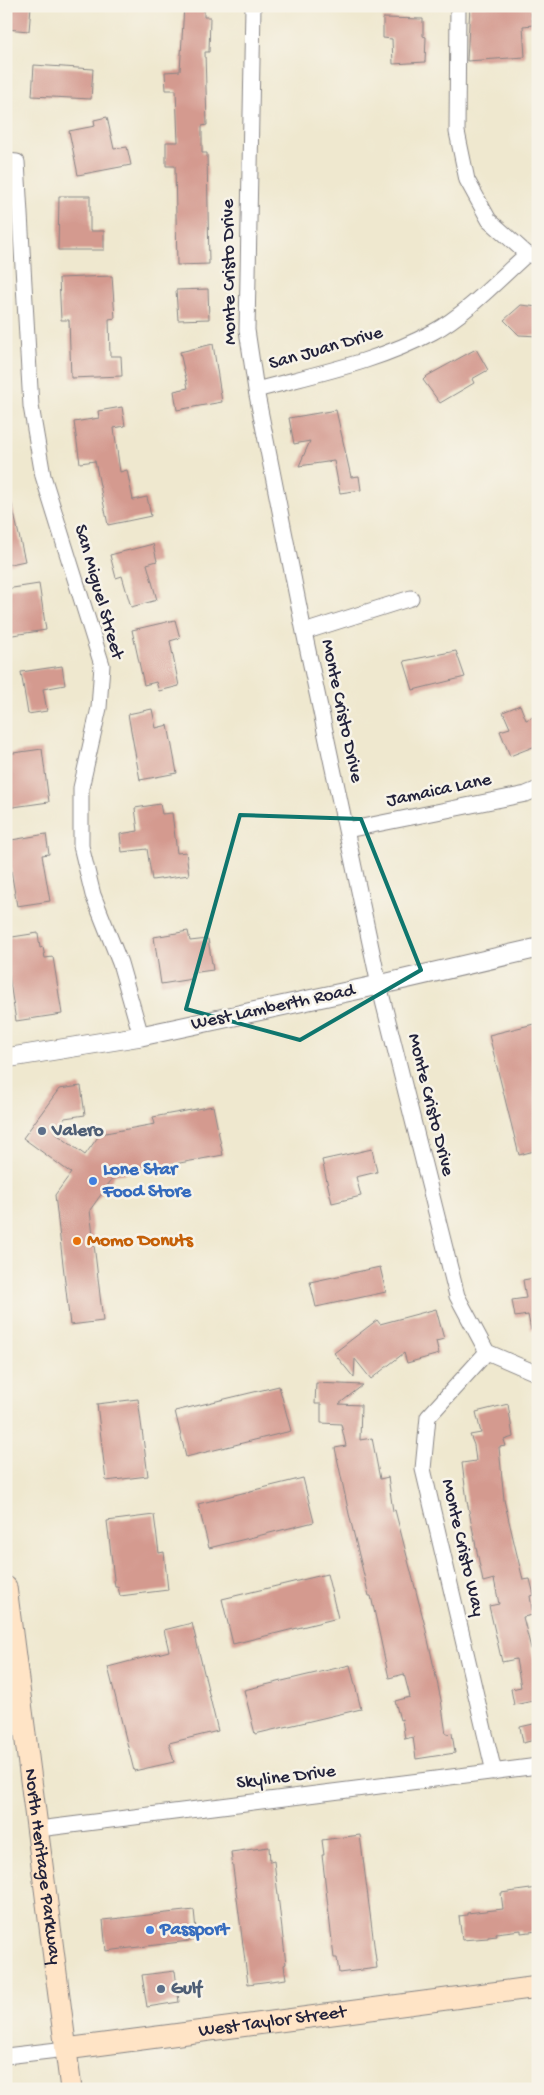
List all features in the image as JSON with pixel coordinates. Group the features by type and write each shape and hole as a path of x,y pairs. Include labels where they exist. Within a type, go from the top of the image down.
{"main road":[{"name":"North Heritage Parkway","path":"6,1587 39,1829 71,2089"},
{"name":"West Taylor Street","path":"66,2049 538,1987"}],"street":[{"name":"Monte Cristo Drive","path":"253,6 247,330 256,390 304,632 379,985 457,1296 487,1352"},
{"path":"458,6 457,132 467,180 489,220 532,256"},
{"name":"San Miguel Street","path":"6,162 17,162 31,406 43,476 102,665 99,708 82,788 81,846 93,895 120,963 141,1036"},
{"name":"San Juan Drive","path":"256,390 382,356 434,332 532,256"},
{"path":"304,632 411,598"},
{"name":"Jamaica Lane","path":"347,830 526,794 538,789"},
{"name":"West Lamberth Road","path":"6,1058 141,1036 379,985 538,948"},
{"path":"487,1352 538,1374"},
{"name":"Monte Cristo Way","path":"487,1352 428,1417 423,1469 494,1772"},
{"name":"Skyline Drive","path":"39,1829 538,1766"},
{"name":"West Taylor Street","path":"6,2056 66,2049"}],"highlighted area":[{"path":"240,815 361,819 421,970 300,1040 186,1009"}],"building":[{"path":"6,6 31,6 29,31 6,29"},
{"path":"184,6 204,6 204,17 210,17 209,52 205,52 207,125 202,126 202,153 207,153 209,264 177,265 175,166 166,166 166,142 178,142 176,90 166,90 165,72 180,71"},
{"path":"470,6 530,6 533,25 523,26 525,57 467,61"},
{"path":"383,18 423,19 423,36 426,37 425,62 393,64 392,39 383,38"},
{"path":"34,65 93,69 91,99 32,96"},
{"path":"107,117 114,149 127,147 131,165 78,175 69,131 95,126 94,120"},
{"path":"59,196 90,196 90,231 104,231 104,250 58,250"},
{"path":"112,276 115,318 109,319 110,356 121,356 122,376 71,378 69,320 61,320 59,278"},
{"path":"208,289 209,319 178,320 176,290"},
{"path":"521,305 538,307 538,336 519,335 504,320"},
{"path":"213,344 222,402 177,410 174,391 188,388 180,352"},
{"path":"476,349 488,370 472,379 474,383 440,403 423,380"},
{"path":"122,407 125,426 114,428 120,472 127,470 133,500 147,497 151,516 108,525 95,461 80,463 74,422 99,418 98,411"},
{"path":"336,410 351,477 359,476 361,490 340,493 334,461 299,466 310,441 294,444 289,418"},
{"path":"6,501 11,501 25,561 6,565"},
{"path":"153,544 157,561 147,564 157,600 131,607 122,576 116,578 110,555"},
{"path":"39,584 46,630 6,636 6,589"},
{"path":"175,620 180,638 170,641 179,686 159,691 156,682 144,685 132,630"},
{"path":"456,651 465,677 413,690 404,661"},
{"path":"62,666 65,685 43,689 47,711 28,714 21,672"},
{"path":"520,705 526,720 538,715 538,745 510,756 500,731 510,728 503,712"},
{"path":"152,709 156,728 168,725 177,773 140,780 128,714"},
{"path":"42,749 49,802 6,808 6,754"},
{"path":"160,804 162,814 172,813 177,853 186,852 189,875 152,880 147,849 122,852 120,834 138,831 135,808"},
{"path":"46,834 49,854 42,855 50,901 17,906 6,841"},
{"path":"188,931 190,941 208,939 213,970 191,973 192,979 161,984 154,937"},
{"path":"38,933 40,948 43,947 45,958 53,957 62,1014 16,1021 6,957 6,938"},
{"path":"538,1023 538,1150 519,1155 489,1035"},
{"path":"81,1086 85,1115 65,1118 54,1132 85,1155 100,1134 155,1124 153,1117 213,1106 223,1155 115,1175 90,1210 103,1321 70,1325 55,1195 71,1173 23,1138 59,1089"},
{"path":"372,1149 377,1172 356,1177 361,1196 332,1203 322,1160"},
{"path":"380,1267 386,1292 316,1307 310,1282"},
{"path":"534,1278 535,1286 538,1286 538,1330 531,1330 528,1315 515,1317 512,1300 526,1298 523,1280"},
{"path":"436,1309 444,1339 436,1341 439,1354 407,1363 404,1353 371,1379 355,1359 354,1378 334,1353 377,1320 380,1324"},
{"path":"316,1383 363,1385 339,1404 361,1405 360,1440 372,1438 380,1479 388,1477 393,1511 395,1510 425,1626 441,1700 446,1734 452,1733 455,1753 416,1759 413,1737 405,1739 402,1719 400,1720 395,1701 410,1697 404,1674 389,1678 335,1448 346,1446 341,1424 321,1423 321,1404 315,1404"},
{"path":"279,1386 291,1431 186,1457 175,1411"},
{"path":"138,1399 148,1476 106,1481 97,1404"},
{"path":"508,1404 513,1437 504,1440 506,1446 499,1447 504,1500 523,1580 530,1579 534,1595 530,1596 533,1615 523,1617 535,1664 538,1664 538,1700 514,1705 511,1689 521,1687 516,1659 502,1662 489,1606 499,1604 494,1579 483,1582 467,1501 462,1463 476,1461 474,1445 470,1435 481,1433 476,1412"},
{"path":"303,1478 314,1522 209,1548 198,1504"},
{"path":"154,1515 159,1553 164,1552 168,1590 120,1596 118,1587 115,1587 107,1521"},
{"path":"327,1574 338,1618 233,1644 222,1599"},
{"path":"192,1623 218,1731 169,1743 174,1762 134,1771 108,1667 169,1651 164,1630"},
{"path":"350,1665 361,1709 255,1734 244,1690"},
{"path":"538,1723 538,1739 523,1743 520,1727"},
{"path":"360,1835 377,1968 339,1973 337,1958 334,1958 322,1855 324,1855 322,1840"},
{"path":"269,1847 270,1862 274,1861 286,1964 284,1965 286,1979 248,1984 231,1852"},
{"path":"538,1888 538,1931 521,1933 521,1930 496,1933 497,1936 488,1938 462,1940 459,1916 467,1915 467,1913 503,1909 501,1893"},
{"name":"Passport","path":"194,1910 197,1940 106,1951 103,1920"},
{"name":"Gulf","path":"175,1971 179,2002 147,2007 142,1975"}],"place":[{"name":"Valero","path":"42,1131"},
{"name":"Lone Star Food Store","path":"93,1181"},
{"name":"Momo Donuts","path":"77,1241"},
{"name":"Passport","path":"150,1930"},
{"name":"Gulf","path":"161,1989"}]}
